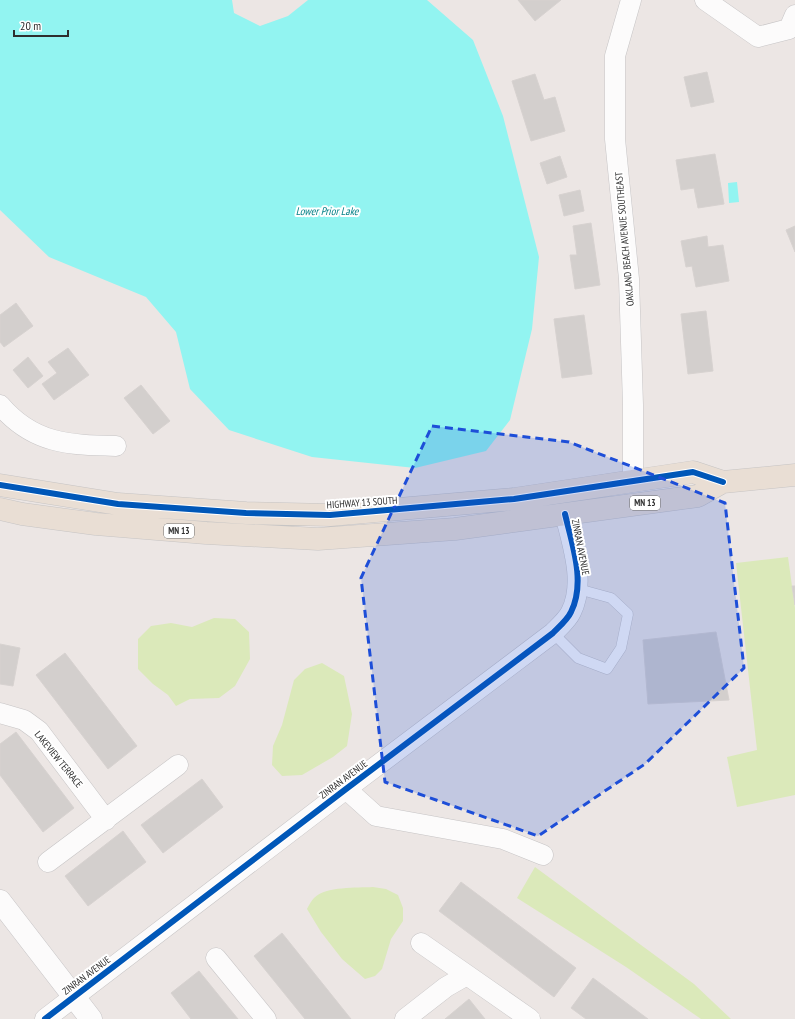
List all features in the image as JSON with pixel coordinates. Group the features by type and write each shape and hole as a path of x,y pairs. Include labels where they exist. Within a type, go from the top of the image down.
{"main road":[{"name":"HIGHWAY 13 SOUTH","path":"0,485 118,504 246,513 330,515 514,499 693,472 722,482 795,475"},
{"name":"HIGHWAY 13 SOUTH","path":"0,509 22,514 96,524 206,533 318,539 455,529 698,496 722,482"}],"street":[{"name":"OAKLAND BEACH AVENUE SOUTHEAST","path":"631,0 615,56 615,139 629,279 633,405 633,481"},
{"path":"705,0 758,37 789,29 795,15"},
{"path":"0,405 8,415 32,433 62,443 116,446"},
{"name":"ZINRAN AVENUE","path":"45,1019 553,633 571,612 578,589 577,570 565,514"},
{"name":"LAKEVIEW TERRACE","path":"0,713 24,720 39,731 106,820"},
{"path":"48,862 178,766"},
{"path":"346,789 376,816 504,839 543,855"},
{"path":"0,901 91,1019"},
{"path":"421,943 530,1019"},
{"path":"216,958 266,1019"},
{"path":"406,1019 446,987 467,975"}],"lane":[{"path":"553,633 578,658 607,669 621,648 628,614 611,598 578,589"}],"highlighted area":[{"path":"432,426 569,442 725,503 744,668 645,764 538,836 385,782 361,578"}],"green space":[{"path":"788,557 795,608 795,795 737,807 727,757 757,750 736,563"},
{"path":"214,618 235,619 249,632 250,659 235,686 219,698 190,699 176,706 168,695 153,684 138,669 138,639 151,626 171,623 192,627"},
{"path":"322,663 344,676 352,714 347,746 333,757 302,775 282,776 272,765 273,746 282,725 294,680 305,669"},
{"path":"535,867 694,984 731,1019 701,1019 626,967 517,898"},
{"path":"373,887 386,889 398,895 403,908 403,921 391,939 382,969 375,976 365,979 342,959 321,932 307,909 314,898 326,891 342,888"}],"water":[{"name":"Lower Prior Lake","path":"0,0 232,0 234,13 260,26 288,16 308,0 427,0 473,40 503,116 539,257 532,329 510,420 486,451 415,468 312,457 229,430 190,389 176,332 146,297 49,257 0,210"},
{"path":"737,182 739,202 729,203 728,183"}],"building":[{"path":"518,0 561,0 535,21"},
{"path":"707,72 714,102 691,107 684,77"},
{"path":"535,74 544,100 555,97 565,131 531,141 512,81"},
{"path":"715,154 724,204 698,208 694,188 681,190 676,160"},
{"path":"560,156 567,177 547,184 540,163"},
{"path":"580,190 584,211 564,216 559,195"},
{"path":"591,223 600,285 575,289 570,255 577,255 573,226"},
{"path":"795,226 795,252 786,230"},
{"path":"707,236 708,247 723,245 729,281 696,287 692,266 686,267 681,241"},
{"path":"16,303 33,326 4,347 0,342 0,315"},
{"path":"706,311 713,371 688,374 681,314"},
{"path":"584,315 592,374 562,378 554,319"},
{"path":"68,348 89,375 54,400 42,384 57,373 48,362"},
{"path":"28,357 43,376 28,388 13,370"},
{"path":"141,385 170,421 153,434 124,398"},
{"path":"792,586 795,586 795,605"},
{"path":"716,632 729,700 648,704 643,640"},
{"path":"0,644 20,648 13,686 0,684"},
{"path":"65,653 137,746 108,769 36,675"},
{"path":"16,732 74,808 43,832 0,775 0,744"},
{"path":"202,779 223,807 163,853 141,825"},
{"path":"123,831 146,862 88,906 65,876"},
{"path":"461,882 576,968 554,997 439,911"},
{"path":"282,933 351,1019 305,1019 254,956"},
{"path":"199,971 238,1019 191,1019 171,993"},
{"path":"593,978 648,1019 586,1019 571,1008"},
{"path":"469,999 485,1019 445,1019"}],"cycle path":[{"path":"0,485 118,504 246,513 330,515 514,499 693,472 723,482"},
{"path":"45,1019 553,633 570,615 577,588 578,576 574,550 565,514"}]}
